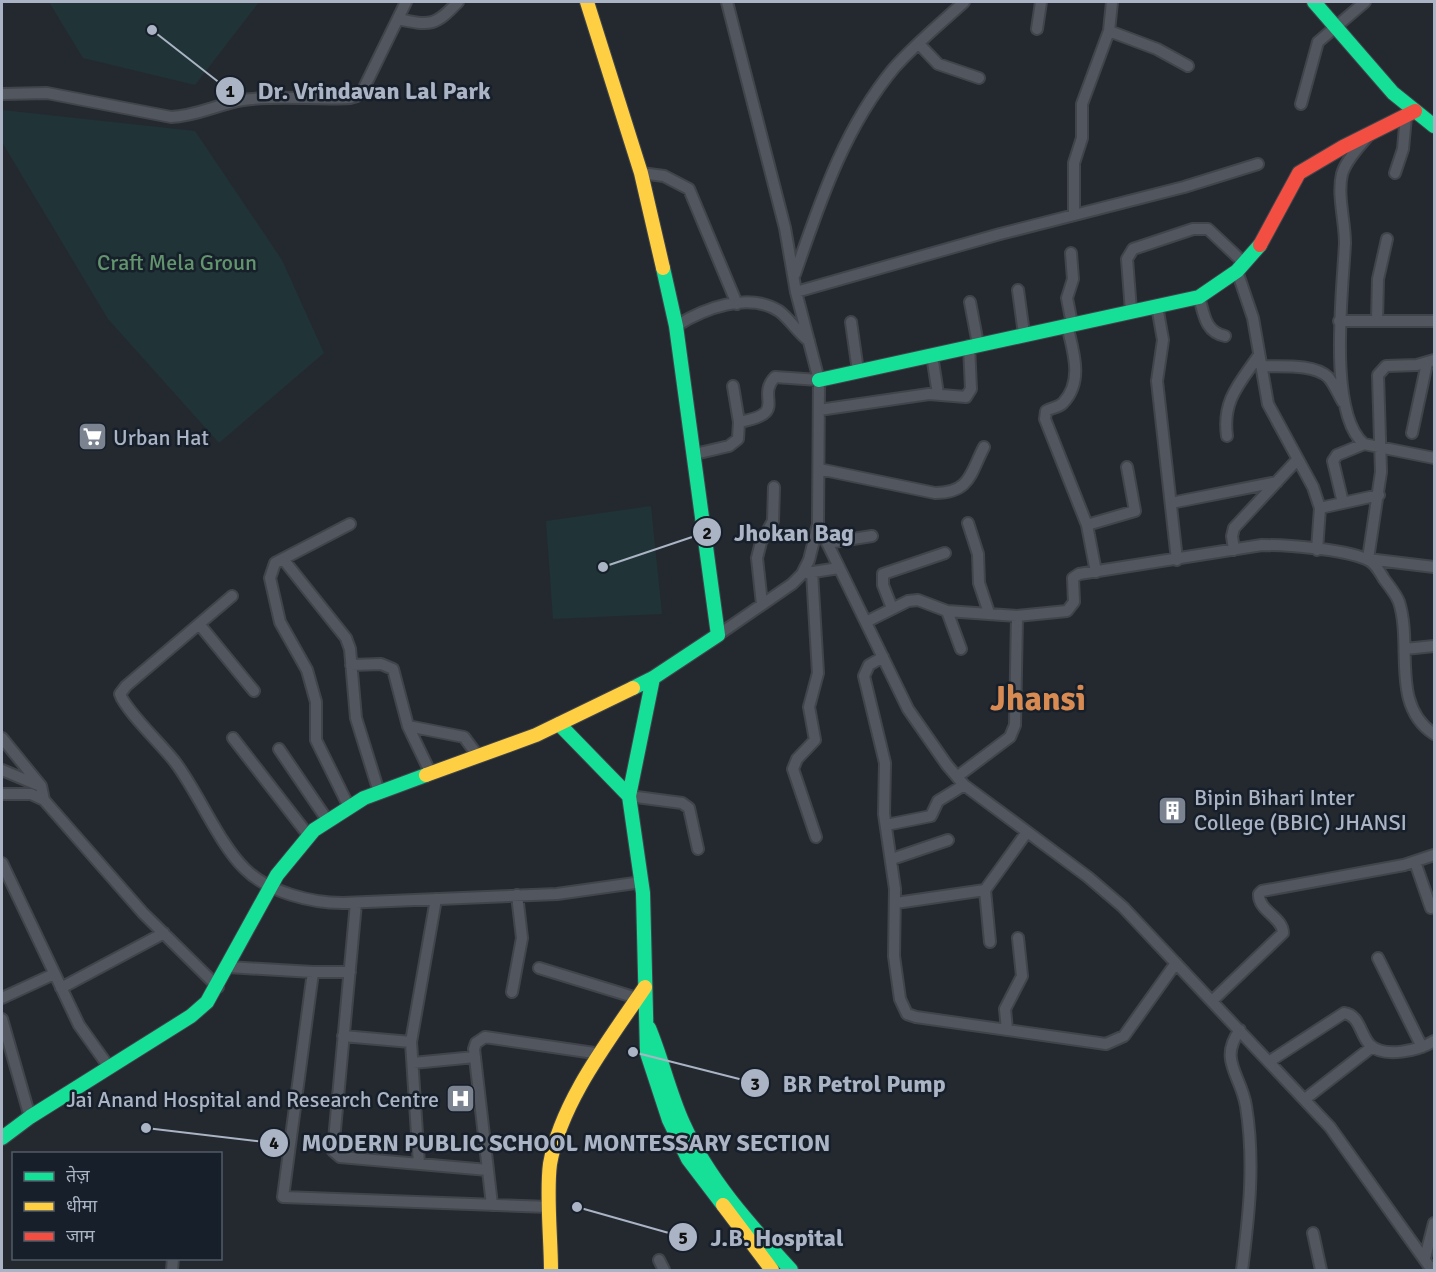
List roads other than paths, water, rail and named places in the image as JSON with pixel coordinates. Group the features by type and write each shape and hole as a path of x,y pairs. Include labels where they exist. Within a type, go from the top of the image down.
{"street":[{"path":"2,94 47,93 171,117 186,116 226,103 261,98 350,98 357,96 363,90 406,2"},
{"path":"398,19 426,24 437,22 458,2"},
{"path":"587,2 641,173 676,326 718,634"},
{"path":"727,2 785,228 796,292 819,380 818,524 807,573 818,673 809,707 815,740 797,759 793,769 816,837"},
{"path":"794,278 824,189 852,132 892,70 964,2"},
{"path":"1037,30 1041,2"},
{"path":"1074,215 1074,164 1082,138 1082,104 1109,31 1112,2"},
{"path":"1314,2 1410,113 1434,126"},
{"path":"1301,104 1318,42 1365,2"},
{"path":"1109,31 1163,51 1188,66"},
{"path":"919,44 938,64 979,78"},
{"path":"739,422 760,419 765,415 768,409 771,381 775,377 819,380 1199,297 1240,267 1267,236 1299,173 1343,147 1410,113"},
{"path":"1395,173 1403,149 1410,113"},
{"path":"1344,405 1340,321 1345,243 1342,174 1368,135"},
{"path":"796,292 1184,187 1258,164"},
{"path":"641,173 664,176 689,189 737,304"},
{"path":"1131,311 1127,259 1133,249 1193,229 1208,229 1240,267 1253,318 1268,404 1312,487 1320,508 1317,550"},
{"path":"1377,321 1377,285 1387,239"},
{"path":"1071,253 1073,279 1067,298 1076,373 1068,396 1059,406 1046,411 1045,419 1087,525 1096,572"},
{"path":"1018,290 1024,334"},
{"path":"1199,297 1208,327 1215,334 1225,336"},
{"path":"819,410 938,394 962,397 969,394 973,345 970,302"},
{"path":"676,326 706,310 737,304 764,305 776,309 809,341"},
{"path":"1157,306 1162,340 1157,381 1177,560"},
{"path":"1340,321 1434,321"},
{"path":"851,322 858,371"},
{"path":"932,355 938,394"},
{"path":"1260,360 1323,373 1330,379 1344,405 1351,427 1364,444"},
{"path":"1227,436 1225,418 1229,399 1260,360"},
{"path":"1368,559 1379,495 1382,446 1378,375 1380,370 1386,366 1431,362 1412,433"},
{"path":"695,454 735,443 740,432 733,386"},
{"path":"1342,503 1333,461 1337,455 1364,444 1434,458"},
{"path":"819,470 935,494 948,493 964,486 984,447"},
{"path":"1234,550 1232,536 1234,528 1297,460"},
{"path":"1087,525 1135,511 1127,467"},
{"path":"1171,503 1277,482"},
{"path":"762,604 757,558 761,542 773,521 774,487"},
{"path":"1320,508 1379,495"},
{"path":"968,523 978,554 979,583 989,614"},
{"path":"349,807 316,740 316,702 311,682 280,622 270,578 275,564 350,524"},
{"path":"818,524 908,710 961,781 1123,907 1330,1127 1432,1270"},
{"path":"827,543 872,536"},
{"path":"866,622 908,601 918,600 947,611 1017,616 1067,611 1074,602 1073,578 1079,574 1234,550 1283,545 1434,567"},
{"path":"892,608 883,585 883,574 945,553"},
{"path":"283,559 346,638 356,718 379,792"},
{"path":"1368,559 1377,567 1399,603 1405,649 1405,675 1412,709 1417,719 1434,734"},
{"path":"2,1138 30,1117 191,1016 207,1002 218,987 271,886 309,836 328,821 379,792 560,724 653,678 807,573 839,568"},
{"path":"232,596 126,686 121,698 175,762 237,860 252,875 271,886 319,901 356,903 557,894 642,882"},
{"path":"947,611 961,649"},
{"path":"886,825 931,816 938,801 1010,737 1015,725 1017,616"},
{"path":"199,624 254,691"},
{"path":"1405,649 1434,646"},
{"path":"883,657 869,665 864,676 883,750 886,825 896,903 894,956 900,999 907,1014 1106,1044 1124,1036 1176,963"},
{"path":"351,665 381,664 393,669 408,726 431,774"},
{"path":"653,678 629,796 642,882 643,993 651,1067 678,1140 694,1167 768,1269"},
{"path":"560,724 629,796 682,803 689,808 698,849"},
{"path":"408,726 464,737 478,756"},
{"path":"2,738 41,786 44,800"},
{"path":"233,738 309,836"},
{"path":"279,749 328,821"},
{"path":"2,770 41,786"},
{"path":"2,794 31,794 44,800 164,933 218,987"},
{"path":"990,942 985,890 1027,832"},
{"path":"892,859 948,840"},
{"path":"1212,1001 1283,933 1281,924 1260,903 1259,894 1262,891 1415,862 1434,855"},
{"path":"1415,862 1431,908"},
{"path":"2,863 79,1025 109,1067"},
{"path":"896,903 985,890"},
{"path":"512,992 522,938 517,895"},
{"path":"419,1164 411,1042 436,899"},
{"path":"356,903 333,1145 335,1155 488,1170"},
{"path":"61,988 164,933"},
{"path":"1007,1030 1005,1009 1022,976 1018,938"},
{"path":"1378,958 1422,1047"},
{"path":"228,968 350,972"},
{"path":"539,968 643,993"},
{"path":"313,972 283,1197 549,1207"},
{"path":"2,998 54,974"},
{"path":"550,1270 550,1166 557,1137 585,1078 643,993"},
{"path":"1270,1061 1344,1013 1354,1018 1372,1047 1382,1051 1409,1050 1434,1041"},
{"path":"2,1019 30,1117"},
{"path":"646,1022 657,1044 682,1122 697,1152 720,1186 791,1270"},
{"path":"1240,1030 1232,1040 1230,1059 1246,1106 1252,1176 1242,1270"},
{"path":"343,1036 411,1042"},
{"path":"492,1205 475,1057 476,1043 485,1037 601,1054"},
{"path":"1305,1099 1372,1047"},
{"path":"413,1063 475,1057"},
{"path":"1425,1258 1434,1223"},
{"path":"1313,1233 1321,1270"},
{"path":"659,1260 664,1270"}],"place":[{"name":"Dr. Vrindavan Lal Park","path":"152,30"},
{"name":"Urban Hat","path":"92,437"},
{"name":"Jhokan Bag","path":"603,567"},
{"name":"Bipin Bihari Inter College (BBIC) JHANSI","path":"1173,810"},
{"name":"BR Petrol Pump","path":"633,1052"},
{"name":"Jai Anand Hospital and Research Centre","path":"460,1099"},
{"name":"MODERN PUBLIC SCHOOL MONTESSARY SECTION","path":"146,1128"},
{"name":"J.B. Hospital","path":"577,1207"}],"district":[{"name":"Jhansi","path":"1038,698"}],"park label":[{"name":"Craft Mela Groun","path":"177,262"}]}
